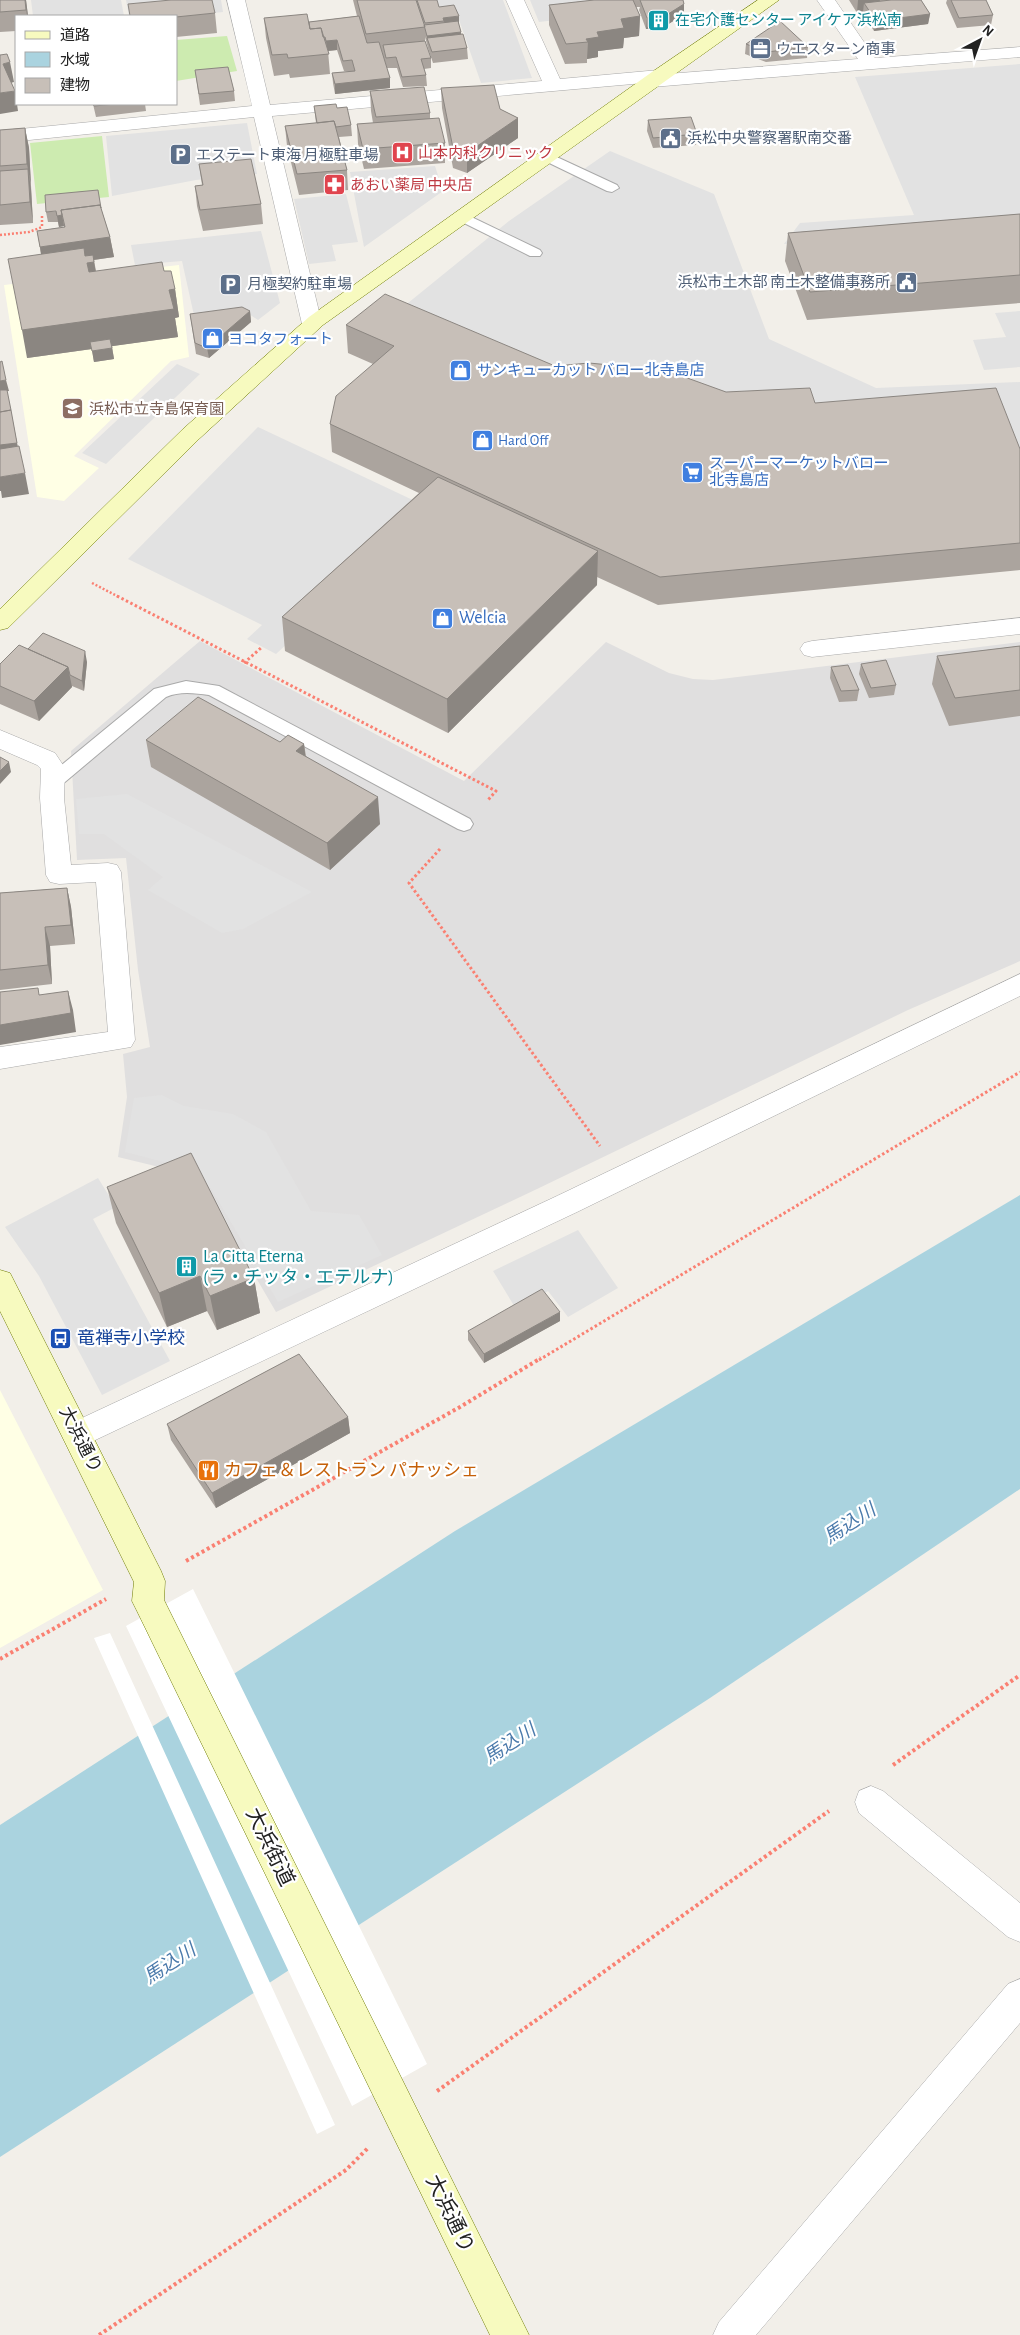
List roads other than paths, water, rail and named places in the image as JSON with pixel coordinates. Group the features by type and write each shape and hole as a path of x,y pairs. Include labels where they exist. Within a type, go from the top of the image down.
{"street":[{"path":"236,0 260,111 312,324"},
{"path":"516,0 553,85"},
{"path":"0,622 191,434 312,324 655,78 770,0"},
{"path":"826,0 870,64"},
{"path":"0,137 260,111 553,85 1020,52"},
{"path":"812,649 1020,626"},
{"path":"0,739 46,759 53,768 52,798 59,875 108,872 122,1040 0,1058"},
{"path":"78,1434 622,1177 1020,984"},
{"name":"大浜通り","path":"0,1282 78,1434 149,1591"},
{"name":"大浜街道","path":"149,1591 396,2104"},
{"path":"871,1802 1020,1925"},
{"path":"732,2335 1020,1996"},
{"name":"大浜通り","path":"396,2104 510,2335"}],"lane":[{"path":"546,156 612,188"},
{"path":"461,216 535,253"},
{"path":"52,782 160,693 171,688 199,687 213,690 464,824"}],"water":[{"name":"馬込川","path":"1020,1195 1020,1489 710,1698 0,2157 0,1825 455,1531"}],"place":[{"name":"在宅介護センター アイケア浜松南","path":"659,20"},
{"name":"ウエスターン商事","path":"760,49"},
{"name":"浜松中央警察署駅南交番","path":"671,138"},
{"name":"山本内科クリニック","path":"402,153"},
{"name":"エステート東海 月極駐車場","path":"180,155"},
{"name":"あおい薬局 中央店","path":"334,185"},
{"name":"浜松市土木部 南土木整備事務所","path":"906,282"},
{"name":"月極契約駐車場","path":"231,284"},
{"name":"ヨコタフォート","path":"212,339"},
{"name":"サンキューカット バロー北寺島店","path":"461,370"},
{"name":"浜松市立寺島保育園","path":"73,409"},
{"name":"Hard Off","path":"482,440"},
{"name":"スーパーマーケットバロー 北寺島店","path":"693,472"},
{"name":"Welcia","path":"443,618"},
{"name":"La Citta Eterna (ラ・チッタ・エテルナ)","path":"187,1267"},
{"name":"竜禅寺小学校","path":"61,1339"},
{"name":"カフェ＆レストラン パナッシェ","path":"208,1471"}]}
